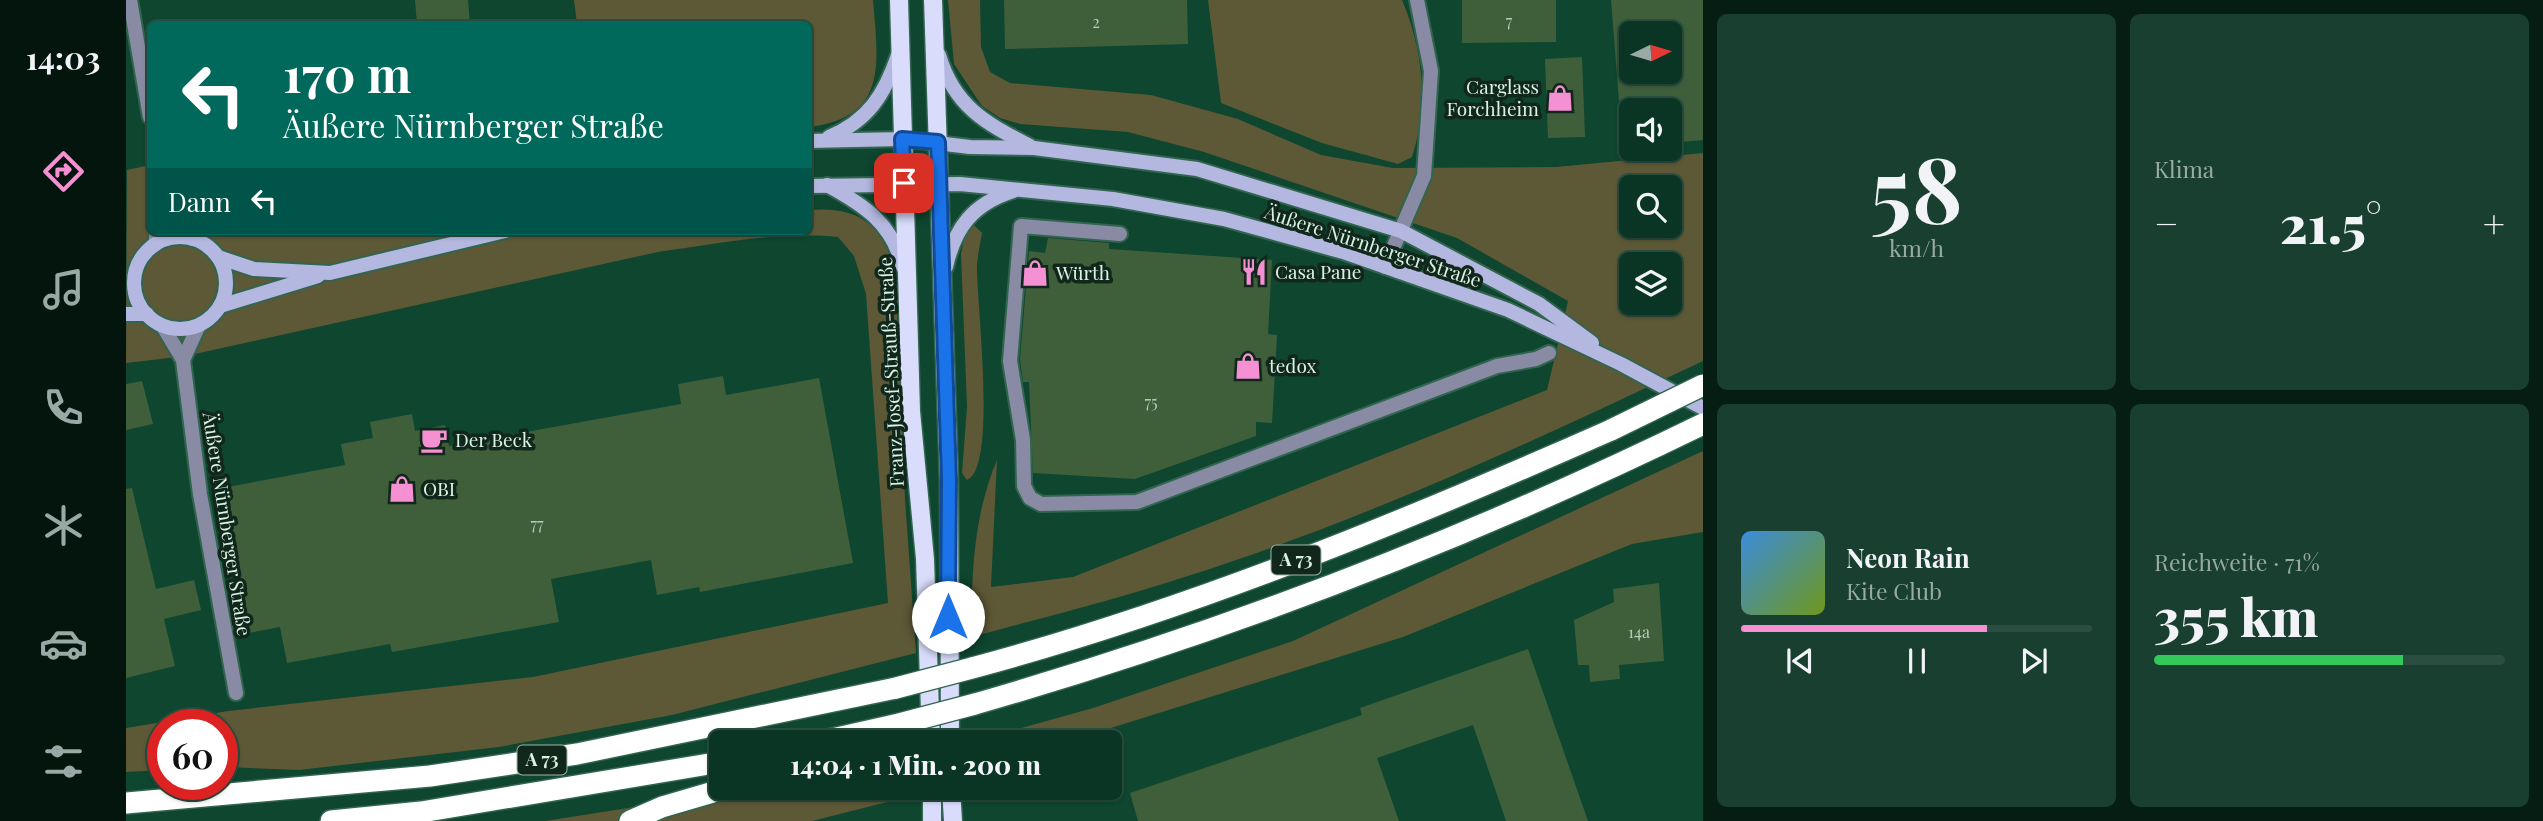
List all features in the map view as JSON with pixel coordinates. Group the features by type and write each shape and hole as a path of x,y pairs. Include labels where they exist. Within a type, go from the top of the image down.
{"highway":[{"name":"A 73","path":"126,803 430,776 577,754 896,688 972,668 1047,648 1236,583 1424,511 1611,430 1703,385"},
{"name":"A 73","path":"872,730 975,704 1155,648 1328,586 1494,519 1638,456 1703,424"},
{"path":"893,730 899,724"},
{"name":"A 73","path":"331,821 421,812 709,764"},
{"path":"630,821 662,807 709,793"}],"main road":[{"name":"Franz-Josef-Strauß-Straße","path":"899,0 911,411 925,559 931,730"},
{"path":"933,0 949,480 950,730"},
{"path":"935,44 951,85 967,107 999,130 1034,148"},
{"path":"814,141 850,128 879,101 900,47"},
{"name":"Äußere Nürnberger Straße","path":"814,141 902,139 971,147 1034,148 1197,169 1401,231 1539,304 1621,364"},
{"name":"Äußere Nürnberger Straße","path":"812,186 940,183 1021,189 1151,205 1224,219 1290,236 1508,310 1621,364 1703,408"},
{"path":"826,184 878,217 894,241 907,283"},
{"path":"943,282 951,243 963,222 993,198 1021,189"},
{"path":"126,277 139,265 156,238 190,235 218,257 254,269 330,272"},
{"path":"139,265 135,291 147,314 162,325 180,329 199,325 220,306 330,272 488,235"},
{"path":"218,257 226,281 220,306"},
{"path":"126,314 147,314"},
{"path":"932,800 932,821"},
{"path":"952,800 953,821"}],"street":[{"path":"130,0 147,99"},
{"path":"1385,267 1424,176 1431,71 1417,0"},
{"path":"1120,234 1021,226 1010,361 1023,440 1024,486 1030,498 1041,503 1137,502 1497,366 1536,359 1549,353"},
{"name":"Äußere Nürnberger Straße","path":"162,325 183,360 200,494 236,693"},
{"path":"183,360 199,325"}],"shaded area":[{"path":"574,0 873,0 876,65 873,83 866,99 853,112 835,122 812,126 812,21 577,21"},
{"path":"948,0 980,0 981,47 990,72 1010,83 1151,95 1238,119 1321,155 1393,168 1556,167 1619,161 1682,161 1682,155 1703,153 1703,361 1514,449 1322,529 1164,584 972,637 972,592 978,525 997,460 991,587 1073,577 1547,390 1568,301 1457,238 1204,152 1128,132 1020,124 1000,118 982,106 954,64"},
{"path":"1208,0 1402,0 1415,38 1421,77 1421,117 1412,157 1398,164 1322,143 1221,103"},
{"path":"147,166 147,235 812,235 812,210 826,209 853,215 864,220 882,239 895,269 905,499 916,653 672,715 499,747 299,770 238,768 238,710 533,677 888,603 866,294 854,256 838,237 771,237 658,252 186,356 126,363 127,170"},
{"path":"973,224 982,233 977,265 984,415 982,446 976,468 967,480 962,473 967,407 961,254 964,239"},
{"path":"1703,451 1703,532 1632,544 1403,637 1105,730 1014,730 1093,708 1293,641"},
{"path":"147,724 147,771 126,772 126,728"},
{"path":"709,795 709,800 895,800 812,821 545,821"}],"building":[{"path":"415,0 468,0 470,21 417,21"},
{"path":"1004,0 1187,0 1188,44 1005,49"},
{"path":"1462,0 1556,0 1556,42 1462,43"},
{"path":"1611,0 1703,0 1703,140 1682,142 1682,98 1619,98 1619,101"},
{"path":"1582,57 1585,137 1548,138 1545,59"},
{"path":"1048,238 1109,243 1109,249 1272,260 1268,334 1277,335 1272,423 1256,422 1256,436 1135,479 1033,473 1029,382 1023,382 1020,359 1029,251 1045,253"},
{"path":"723,376 726,395 819,378 853,563 700,592 699,587 657,595 651,560 551,579 559,622 392,652 390,644 287,663 280,627 249,633 222,488 345,465 341,444 373,438 370,422 412,414 415,431 445,425 449,446 681,404 678,384"},
{"path":"142,381 153,424 126,430 126,384"},
{"path":"132,488 156,589 194,580 201,610 164,619 175,666 126,678 126,489"},
{"path":"1659,583 1664,661 1619,665 1620,679 1590,682 1589,665 1578,665 1574,620 1614,602 1613,589"},
{"path":"1528,649 1588,821 1506,821 1473,725 1377,758 1399,821 1138,821 1130,793 1362,715 1360,708"}],"place":[{"name":"Carglass Forchheim","path":"1560,98"},
{"name":"Casa Pane","path":"1254,272"},
{"name":"Würth","path":"1035,273"},
{"name":"tedox","path":"1248,366"},
{"name":"Der Beck","path":"434,440"},
{"name":"OBI","path":"402,489"}],"route":[{"path":"904,183 902,139 938,142 949,480 948,617"}]}
